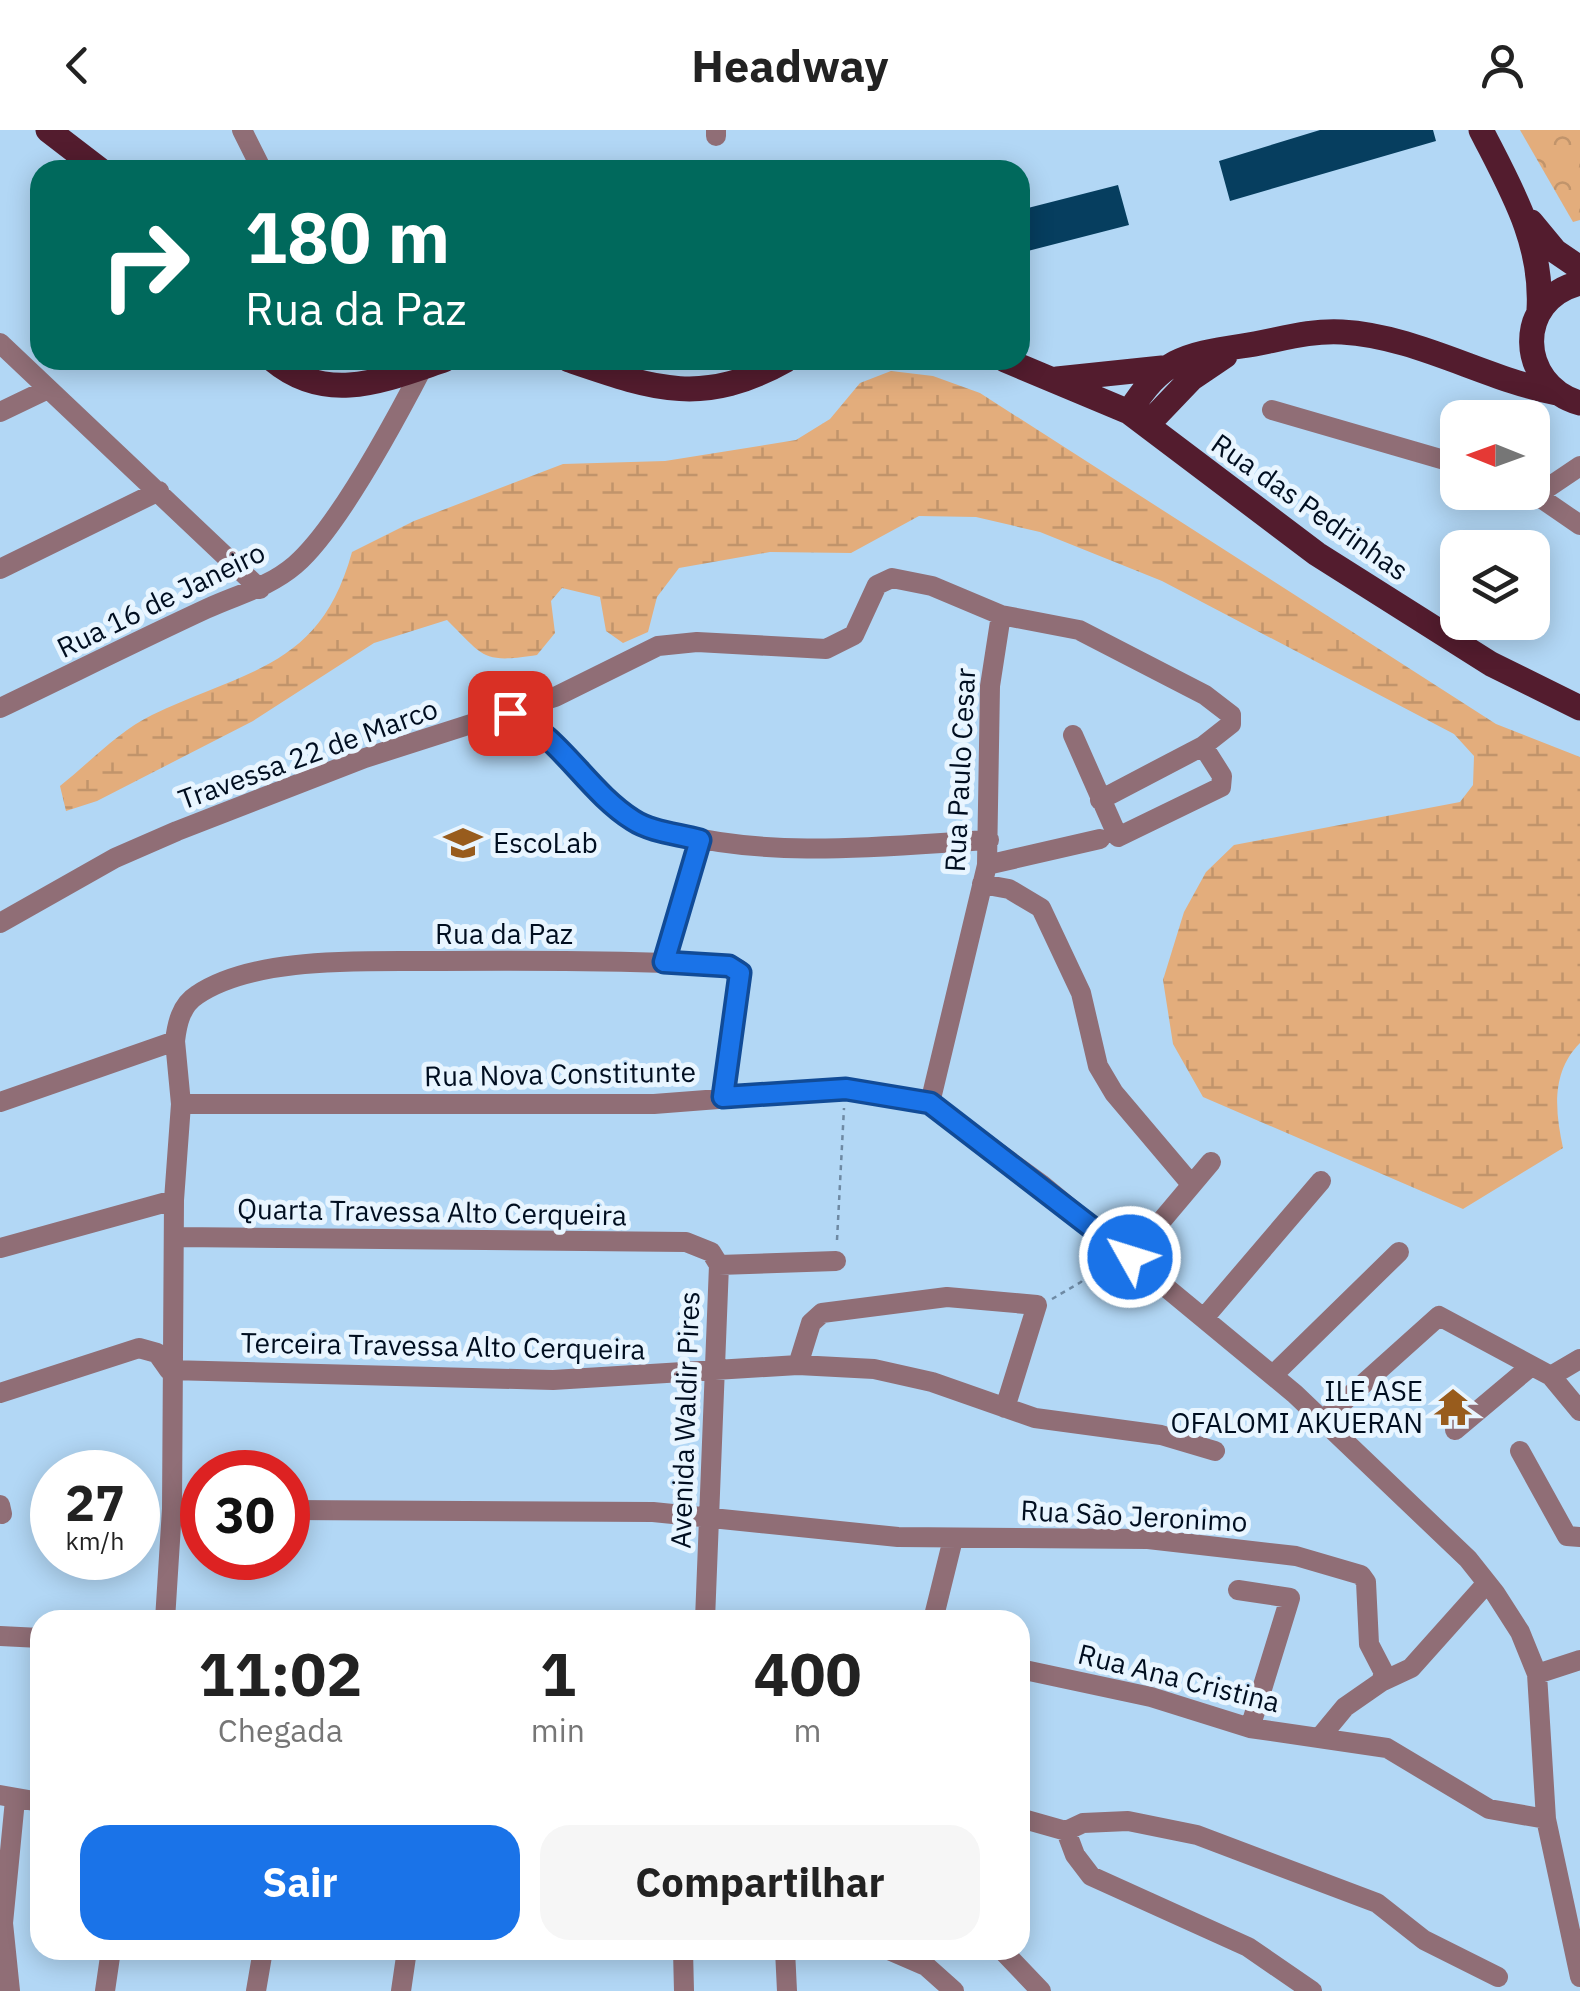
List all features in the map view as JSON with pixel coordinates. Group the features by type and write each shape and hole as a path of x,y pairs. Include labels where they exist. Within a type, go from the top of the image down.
{"main road":[{"path":"48,130 87,160"},
{"path":"1481,130 1522,210 1538,258 1540,310"},
{"path":"1522,210 1555,250 1580,268"},
{"path":"1473,368 1506,362 1530,336 1540,310 1554,294 1580,283"},
{"path":"1055,379 1162,368 1208,352 1304,334 1358,334 1568,398"},
{"path":"1530,336 1539,374 1568,398"},
{"path":"1138,419 1209,365 1247,346"},
{"path":"1138,419 1162,368"},
{"path":"288,370 308,383 332,388 361,385 412,370"},
{"path":"599,370 652,387 700,391 742,382 766,370"},
{"name":"Rua das Pedrinhas","path":"1030,370 1138,419 1333,564 1491,664 1580,708"},
{"path":"1181,388 1178,419 1182,453"}],"street":[{"path":"242,130 257,160"},
{"path":"0,344 260,589"},
{"name":"Rua 16 de Janeiro","path":"0,708 210,607 260,589 310,550 429,370"},
{"path":"0,412 48,389"},
{"path":"1272,410 1440,459"},
{"path":"1550,485 1580,466"},
{"path":"0,569 159,492"},
{"path":"1550,504 1580,525"},
{"name":"Travessa 22 de Marco","path":"0,923 115,858 364,758 510,713 575,688 640,652 673,643 826,649 854,634 877,585 892,578 932,586 1001,615 1079,630 1204,695 1231,715 1231,724 1203,746"},
{"name":"Rua Paulo Cesar","path":"930,1103 984,875 989,840 990,686 1001,615"},
{"path":"510,713 553,742 590,786 634,821 700,840 776,848 989,840"},
{"path":"1073,735 1100,800 1107,838"},
{"path":"984,875 1122,836 1221,787 1222,776 1203,746 1100,800"},
{"path":"664,962 700,840"},
{"path":"984,875 1041,908 1082,993 1098,1066 1114,1093 1191,1184"},
{"name":"Rua da Paz","path":"175,1041 178,1022 197,994 233,980 299,965 664,962 729,966 740,973 723,1097"},
{"path":"0,1102 175,1041 181,1104 174,1200 172,1509 166,1610"},
{"name":"Rua Nova Constitunte","path":"181,1104 619,1105 846,1089 930,1103 1114,1243 1273,1375 1468,1559 1487,1583 1520,1632 1536,1674 1546,1818 1575,1940 1580,1978"},
{"path":"1130,1257 1212,1162"},
{"path":"1204,1318 1320,1181"},
{"path":"0,1248 174,1200"},
{"name":"Quarta Travessa Alto Cerqueira","path":"176,1237 686,1242"},
{"name":"Avenida Waldir Pires","path":"686,1242 711,1252 719,1265 705,1610"},
{"path":"1273,1375 1398,1252"},
{"path":"719,1265 836,1262"},
{"path":"798,1365 811,1324 822,1313 948,1297 1037,1305 1005,1408"},
{"path":"1322,1420 1439,1316 1550,1376 1580,1411"},
{"path":"0,1393 139,1348 157,1353 170,1370"},
{"path":"1550,1376 1580,1359"},
{"name":"Terceira Travessa Alto Cerqueira","path":"170,1370 552,1380 798,1365 892,1372 1064,1424 1161,1435 1216,1451"},
{"path":"1455,1430 1530,1367"},
{"path":"1520,1451 1576,1538"},
{"path":"172,1509 180,1509"},
{"name":"Rua São Jeronimo","path":"310,1510 708,1515 953,1538 1077,1536 1200,1544 1296,1556 1361,1575 1368,1590 1369,1644 1384,1672 1382,1682"},
{"path":"935,1610 953,1538"},
{"path":"1321,1736 1345,1706 1411,1668 1487,1583"},
{"path":"1238,1590 1290,1598 1250,1728"},
{"path":"0,1636 30,1638"},
{"path":"1536,1674 1580,1660"},
{"name":"Rua Ana Cristina","path":"1030,1671 1151,1697 1250,1728 1387,1748 1489,1809 1546,1818"},
{"path":"8,1798 2,1923 10,1991"},
{"path":"1030,1821 1066,1831 1083,1823 1128,1821 1197,1835 1377,1903 1424,1940 1498,1977"},
{"path":"1066,1831 1075,1855 1091,1876 1248,1948 1312,1991"},
{"path":"105,1991 109,1960"},
{"path":"256,1991 261,1960"},
{"path":"401,1991 406,1960"},
{"path":"683,1960 684,1991"},
{"path":"785,1960 786,1991"},
{"path":"910,1960 935,1983 954,1991"},
{"path":"1012,1960 1041,1991"}],"path":[{"path":"836,1262 846,1089"},
{"path":"1037,1305 1081,1282 1114,1243"}],"green space":[{"path":"1520,130 1580,130 1580,220 1573,222"},
{"path":"891,371 933,376 980,393 1496,724 1580,757 1580,1043 1560,1079 1557,1106 1563,1148 1463,1209 1203,1097 1173,1044 1163,980 1184,912 1206,872 1234,845 1460,802 1473,785 1474,756 1454,734 1162,581 1040,532 976,517 919,516 851,553 770,552 679,568 657,597 648,632 623,643 606,631 600,597 562,588 551,601 555,633 537,655 505,658 485,654 447,620 374,643 253,721 97,801 66,811 60,786 128,729 249,674 300,642 321,620 338,590 352,552 414,521 563,464 665,461 796,440 830,419 860,383"}],"building":[{"path":"1320,130 1433,130 1436,141 1230,201 1219,161"},
{"path":"1118,185 1129,225 1030,250 1030,207"}],"place":[{"name":"EscoLab","path":"463,843"},
{"name":"ILE ASE OFALOMI AKUERAN","path":"1453,1407"}],"route":[{"path":"510,713 553,742 590,786 634,821 700,840 664,962 734,966 740,973 723,1097 846,1089 930,1103 1041,1184 1130,1257"}]}
